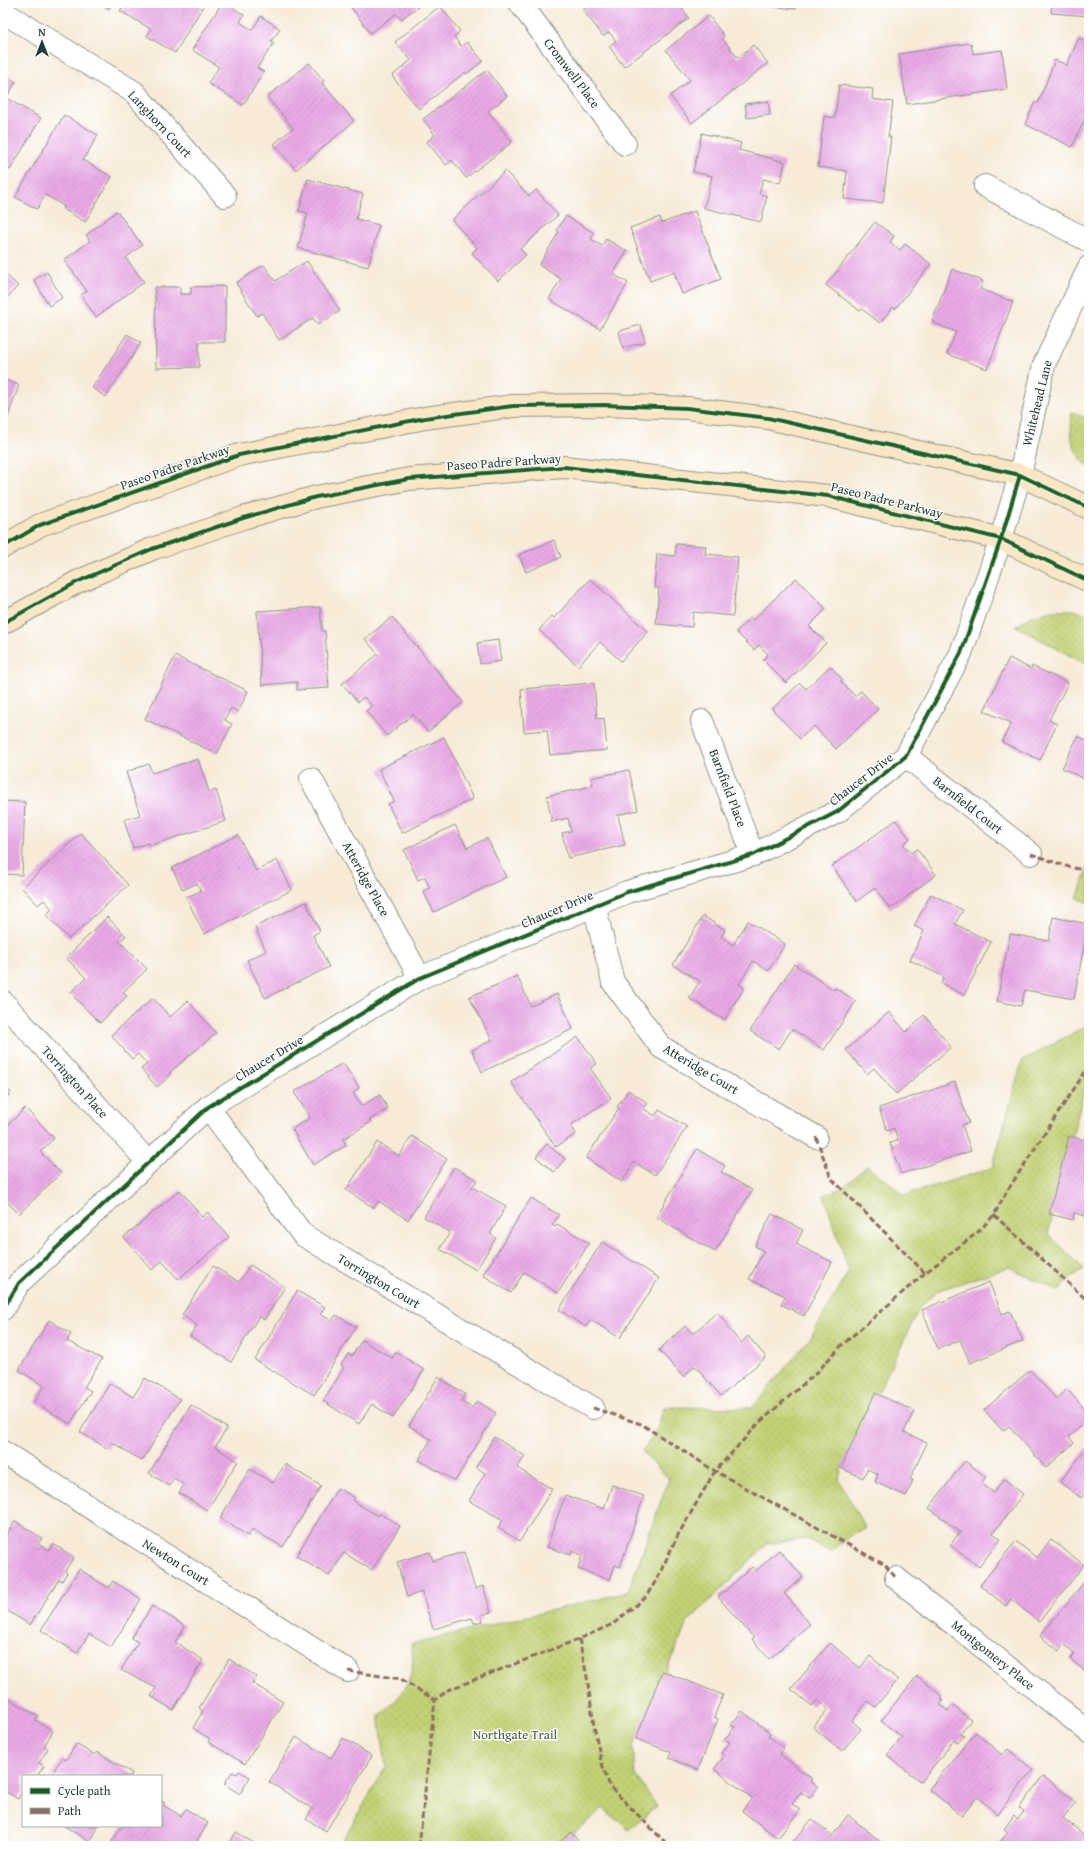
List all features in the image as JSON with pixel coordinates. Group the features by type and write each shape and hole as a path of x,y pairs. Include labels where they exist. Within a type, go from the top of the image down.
{"main road":[{"name":"Paseo Padre Parkway","path":"3,547 40,525 239,455 425,418 513,406 604,405 687,408 768,418 1020,475 1089,508"},
{"name":"Paseo Padre Parkway","path":"3,623 77,582 152,549 243,518 316,497 409,479 564,467 828,496 1001,539 1089,581"}],"street":[{"name":"Cromwell Place","path":"520,3 624,144"},
{"name":"Langhorn Court","path":"3,12 134,92 225,196"},
{"path":"986,186 1089,240"},
{"name":"Whitehead Lane","path":"1020,475 1044,365 1089,267"},
{"name":"Chaucer Drive","path":"3,1309 19,1283 147,1162 208,1107 420,978 627,892 753,856 837,812 906,756 961,653 1001,539 1020,475"},
{"name":"Barnfield Place","path":"702,721 753,856"},
{"name":"Barnfield Court","path":"906,756 1031,854"},
{"name":"Atteridge Place","path":"311,779 420,978"},
{"name":"Atteridge Court","path":"594,905 613,982 661,1046 816,1137"},
{"name":"Torrington Place","path":"3,1002 147,1162"},
{"name":"Torrington Court","path":"208,1107 303,1236 593,1408"},
{"name":"Newton Court","path":"3,1452 348,1671"},
{"name":"Montgomery Place","path":"896,1578 1089,1732"}],"green space":[{"path":"1072,412 1089,420 1089,467 1078,455 1075,449 1071,435"},
{"path":"1052,610 1074,610 1089,616 1089,666 1016,626 1032,616"},
{"path":"1089,857 1089,903 1077,898 1088,868"},
{"name":"Northgate Trail","path":"1089,1024 1089,1090 1084,1090 1048,1234 1084,1269 1070,1278 1059,1291 1009,1267 937,1291 920,1307 842,1466 839,1480 865,1528 847,1538 831,1552 807,1539 767,1544 687,1623 633,1747 635,1775 657,1806 629,1830 603,1808 559,1846 339,1846 386,1767 379,1715 402,1693 411,1676 413,1655 411,1644 628,1592 669,1479 642,1451 656,1430 664,1407 752,1408 811,1337 849,1271 824,1195 844,1187 867,1166 905,1195 992,1168 1022,1061"}],"building":[{"path":"99,3 113,3 109,9"},
{"path":"125,3 205,3 175,53 147,36 151,29 120,11"},
{"path":"222,3 226,3 244,15 240,22 252,30 261,16 280,29 271,41 274,43 257,68 264,72 243,105 208,83 219,67 192,50"},
{"path":"348,3 423,3 401,19 396,14 370,33"},
{"path":"593,3 678,3 689,18 624,67 609,46 616,41 609,32 603,36 583,10"},
{"path":"755,3 797,3 796,9 755,5"},
{"path":"1052,3 1089,3 1089,16 1051,13"},
{"path":"440,6 460,31 454,37 461,46 467,42 483,61 466,74 465,72 419,109 392,76 411,60 395,42"},
{"path":"709,16 724,36 722,38 738,58 753,45 768,63 692,123 670,96 690,80 666,50"},
{"path":"1079,38 1089,43 1089,110 1072,147 1025,124 1035,102 1038,103 1055,60 1067,65"},
{"path":"971,43 973,54 1002,50 1007,89 907,104 899,54"},
{"path":"309,63 324,81 322,83 354,121 296,170 274,144 293,128 267,97"},
{"path":"487,70 507,96 488,111 512,142 466,178 452,160 446,165 427,142 435,135 423,119"},
{"path":"3,74 16,82 6,98 41,118 10,170 3,166"},
{"path":"839,85 873,89 872,99 893,102 888,137 891,137 883,203 844,199 847,171 818,167 824,116 835,118"},
{"path":"768,101 770,115 747,118 745,104"},
{"path":"64,115 98,135 83,160 112,177 85,222 63,209 65,207 46,195 37,209 15,197"},
{"path":"702,133 741,143 739,150 785,162 780,183 763,179 759,194 767,196 761,222 704,208 712,176 693,172"},
{"path":"505,171 529,196 536,190 558,215 520,249 526,255 498,281 472,253 477,248 452,220"},
{"path":"308,179 363,194 356,219 379,225 368,267 298,248 308,213 299,211"},
{"path":"117,211 142,245 126,258 144,282 96,317 81,295 87,291 64,260 90,241 86,235"},
{"path":"695,211 721,279 682,294 674,272 650,281 630,228 660,217 662,223"},
{"path":"566,216 594,233 591,239 602,246 606,239 627,251 613,274 628,283 600,329 549,299 561,279 539,265 559,232 557,230"},
{"path":"875,222 894,236 890,242 900,250 905,244 931,264 895,309 893,307 880,323 862,309 860,311 826,285"},
{"path":"307,261 340,311 318,325 313,318 279,340 262,313 257,316 236,283 264,265 275,281"},
{"path":"952,269 983,281 980,289 1013,302 987,369 947,354 956,332 932,322"},
{"path":"3,272 18,286 3,302"},
{"path":"47,272 62,298 49,306 34,280"},
{"path":"225,286 225,342 199,342 199,367 156,368 155,287 180,287 180,294 191,294 191,287"},
{"path":"641,325 645,342 623,348 619,331"},
{"path":"127,334 141,343 106,397 92,388"},
{"path":"3,379 19,385 5,425 3,425"},
{"path":"554,540 561,557 526,572 519,555"},
{"path":"676,544 706,546 705,554 738,557 733,616 693,612 692,627 656,624 659,588 654,588 657,554 675,556"},
{"path":"796,578 826,609 809,626 826,643 786,683 763,660 768,654 759,645 754,650 736,632 750,618 753,620"},
{"path":"590,579 648,632 621,661 600,642 578,666 539,630 552,616 554,618"},
{"path":"320,607 322,631 325,631 329,688 297,690 297,682 262,685 257,611"},
{"path":"392,617 463,702 428,732 413,714 387,736 366,711 372,706 364,697 358,702 342,684 378,654 365,639"},
{"path":"498,640 501,661 480,664 477,643"},
{"path":"175,656 248,691 238,712 231,708 225,720 232,724 217,754 145,719"},
{"path":"1009,658 1031,669 1032,666 1068,683 1049,720 1057,724 1040,760 1002,742 1011,723 984,711"},
{"path":"830,666 842,679 841,682 855,696 861,691 878,709 836,749 814,726 800,739 772,709 800,683 806,689"},
{"path":"594,683 597,719 604,718 607,750 550,755 547,730 524,732 521,689"},
{"path":"1078,736 1087,741 1089,737 1089,781 1062,768"},
{"path":"444,737 473,799 402,833 388,804 394,801 379,769"},
{"path":"198,759 209,792 216,790 226,821 149,846 148,843 133,848 124,820 140,815 126,772 149,764 152,773"},
{"path":"629,770 638,810 618,815 625,845 568,858 562,833 571,831 568,818 552,822 547,796 593,786 591,778"},
{"path":"3,801 25,802 22,875 3,874"},
{"path":"896,820 910,839 903,844 911,853 917,849 936,875 890,909 875,888 857,901 832,866"},
{"path":"455,825 467,848 487,838 506,877 434,912 423,891 430,888 425,877 418,880 404,850"},
{"path":"81,833 128,885 69,939 46,915 52,909 44,900 38,905 22,888"},
{"path":"238,835 256,871 277,860 292,890 204,934 186,897 201,891 197,883 183,890 172,868"},
{"path":"931,894 963,910 955,924 991,942 964,995 941,983 944,977 910,960 924,931 914,926"},
{"path":"306,902 320,931 313,935 329,967 265,998 247,960 266,951 255,927"},
{"path":"703,916 725,930 721,937 733,945 748,921 785,944 768,971 753,961 739,984 744,988 724,1020 689,998 700,981 673,965"},
{"path":"107,917 126,936 119,941 147,969 123,992 127,996 100,1023 70,993 86,978 66,958"},
{"path":"1053,917 1088,924 1074,999 1025,990 1021,1006 997,1001 1010,934 1049,941"},
{"path":"794,964 834,990 835,988 856,1001 824,1050 792,1029 779,1049 750,1031"},
{"path":"517,976 531,1006 557,994 573,1029 482,1072 472,1050 492,1040 469,997"},
{"path":"153,998 170,1017 188,1001 216,1033 169,1073 171,1075 157,1087 141,1069 147,1064 138,1054 132,1059 111,1035"},
{"path":"889,1012 906,1032 924,1015 951,1047 896,1094 874,1068 867,1074 846,1050"},
{"path":"578,1037 597,1064 590,1068 611,1098 571,1125 576,1134 556,1147 511,1082"},
{"path":"343,1063 359,1088 353,1093 361,1106 380,1095 388,1109 369,1120 371,1122 343,1139 346,1145 313,1165 292,1129 310,1118 294,1092"},
{"path":"955,1082 969,1123 962,1125 971,1151 901,1174 890,1143 898,1141 894,1128 887,1131 879,1108"},
{"path":"3,1084 11,1093 3,1101"},
{"path":"628,1090 648,1103 644,1109 655,1116 659,1110 687,1127 655,1175 634,1162 622,1182 586,1158 619,1108 617,1107"},
{"path":"25,1108 54,1138 40,1152 61,1173 19,1214 4,1199 3,1201 3,1130"},
{"path":"412,1136 447,1159 408,1220 378,1201 374,1208 346,1190 377,1142 399,1156"},
{"path":"1069,1136 1089,1141 1089,1224 1085,1223 1086,1216 1074,1213 1073,1220 1049,1214"},
{"path":"547,1144 565,1159 554,1172 536,1157"},
{"path":"697,1149 725,1166 721,1172 752,1190 715,1252 656,1217"},
{"path":"454,1167 477,1180 472,1187 506,1206 490,1234 496,1238 476,1270 440,1249 450,1232 424,1217"},
{"path":"180,1190 202,1217 208,1212 229,1237 178,1279 162,1261 152,1270 124,1237"},
{"path":"531,1198 559,1215 552,1225 555,1227 557,1224 589,1243 558,1293 524,1272 511,1293 483,1275"},
{"path":"772,1214 803,1230 796,1244 832,1262 804,1316 781,1304 785,1296 749,1279 764,1251 755,1246"},
{"path":"602,1242 659,1278 620,1338 591,1320 586,1327 559,1310"},
{"path":"250,1265 285,1287 264,1320 259,1316 231,1362 190,1336 197,1325 182,1315 213,1266 239,1282"},
{"path":"989,1282 1002,1314 1010,1311 1023,1341 970,1363 960,1340 938,1349 922,1310"},
{"path":"297,1291 325,1307 320,1314 332,1321 336,1315 356,1327 314,1395 255,1360"},
{"path":"717,1312 729,1326 727,1327 741,1343 748,1336 766,1357 721,1396 695,1366 683,1377 659,1350 685,1326 693,1334"},
{"path":"49,1320 71,1334 67,1341 102,1359 84,1387 91,1391 70,1424 34,1402 44,1386 19,1370"},
{"path":"362,1340 392,1358 396,1352 424,1370 393,1418 372,1404 359,1424 323,1401 344,1368 341,1365 348,1354 352,1356"},
{"path":"1030,1370 1056,1399 1067,1389 1089,1414 1089,1419 1069,1437 1074,1443 1046,1468 1009,1426 1003,1431 984,1410"},
{"path":"438,1377 465,1394 461,1401 472,1408 477,1401 496,1413 455,1481 419,1460 431,1439 409,1426"},
{"path":"145,1378 180,1399 142,1461 112,1442 108,1449 80,1432 110,1383 133,1397"},
{"path":"875,1393 914,1411 904,1432 927,1443 910,1479 913,1480 906,1496 875,1482 878,1474 867,1469 863,1478 841,1468"},
{"path":"191,1405 227,1428 215,1447 238,1461 207,1510 179,1493 184,1485 174,1478 169,1486 149,1473"},
{"path":"494,1437 525,1456 517,1468 552,1489 520,1541 498,1528 503,1520 469,1501 485,1473 476,1467"},
{"path":"1089,1445 1089,1488 1081,1498 1060,1482"},
{"path":"965,1461 986,1477 981,1483 994,1493 1004,1479 1023,1494 993,1533 1001,1539 979,1567 950,1545 960,1532 929,1508"},
{"path":"285,1464 321,1486 283,1547 252,1529 248,1536 220,1518 250,1469 273,1483"},
{"path":"612,1485 644,1496 620,1567 615,1565 610,1580 578,1569 582,1555 572,1551 571,1555 547,1547 565,1495 604,1509"},
{"path":"338,1488 355,1498 353,1501 378,1516 379,1513 400,1526 372,1570 344,1553 329,1576 296,1556"},
{"path":"15,1521 42,1538 38,1544 49,1550 53,1544 74,1557 65,1571 67,1573 62,1581 59,1579 30,1625 3,1608 3,1540"},
{"path":"1051,1539 1084,1565 1039,1622 1011,1599 1006,1606 980,1585 1016,1541 1037,1558"},
{"path":"779,1550 803,1577 784,1593 810,1624 769,1659 752,1639 754,1638 718,1597 752,1567 756,1571"},
{"path":"430,1552 433,1561 464,1552 475,1589 483,1586 491,1612 481,1615 483,1621 474,1623 472,1618 433,1629 422,1592 407,1597 397,1562"},
{"path":"79,1569 109,1588 113,1581 141,1599 111,1647 89,1634 77,1653 41,1630"},
{"path":"1089,1576 1089,1674 1070,1659 1074,1653 1064,1644 1059,1651 1040,1636"},
{"path":"152,1606 185,1626 175,1642 203,1660 173,1710 151,1696 156,1688 121,1670 138,1642 131,1638"},
{"path":"830,1643 860,1668 870,1656 898,1680 875,1707 868,1701 852,1721 861,1729 842,1751 813,1727 828,1709 817,1700 812,1706 791,1689"},
{"path":"229,1659 257,1677 252,1683 283,1702 245,1764 208,1742 210,1739 193,1728 203,1711 199,1708"},
{"path":"662,1671 723,1695 714,1717 718,1719 698,1770 669,1758 671,1752 636,1739"},
{"path":"917,1676 942,1696 940,1699 943,1701 940,1705 948,1711 952,1705 971,1720 960,1734 964,1736 958,1743 954,1740 921,1782 887,1755 902,1737 881,1721"},
{"path":"3,1695 38,1716 35,1720 53,1731 44,1746 48,1749 39,1763 44,1766 38,1775 22,1775 22,1792 18,1799 3,1790"},
{"path":"742,1711 770,1733 768,1736 784,1748 780,1754 812,1779 810,1781 818,1787 809,1798 801,1792 792,1804 800,1810 778,1838 742,1811 752,1798 714,1769 724,1756 721,1753 730,1742 725,1739 735,1727 731,1725"},
{"path":"976,1732 1002,1755 1008,1749 1033,1770 997,1814 977,1797 962,1816 929,1789"},
{"path":"296,1737 331,1758 343,1738 372,1756 326,1831 306,1819 313,1809 269,1782"},
{"path":"76,1744 94,1755 97,1752 132,1773 131,1775 51,1775 62,1758 66,1760"},
{"path":"239,1771 250,1777 240,1794 224,1784 232,1772 237,1774"},
{"path":"1043,1776 1076,1802 1063,1818 1087,1837 1080,1846 997,1846 1008,1832 1004,1829 1014,1815 1018,1819 1024,1812 1019,1808"},
{"path":"162,1802 165,1803 163,1805 181,1816 186,1809 208,1823 194,1846 109,1846 121,1827 162,1827"},
{"path":"848,1815 881,1842 878,1846 790,1846 812,1819 832,1836"},
{"path":"66,1827 98,1827 90,1842"},
{"path":"236,1832 257,1845 228,1846"},
{"path":"571,1832 582,1846 554,1846"}],"marked path":[{"path":"1031,854 1069,867 1089,871"},
{"path":"419,1846 435,1700 448,1690 579,1639 613,1624 645,1598 657,1579 678,1535 715,1471 760,1422 816,1373 842,1345 925,1273 978,1232 994,1215 1007,1191 1089,1066"},
{"path":"816,1137 831,1178 925,1273"},
{"path":"994,1215 1089,1302"},
{"path":"593,1408 641,1424 715,1471 885,1565 896,1578"},
{"path":"579,1639 601,1761 610,1787 669,1846"},
{"path":"348,1671 401,1679 435,1700"}],"cycle path":[{"path":"3,547 40,525 239,455 425,418 513,406 604,405 687,408 768,418 1020,475 1089,508"},
{"path":"3,623 77,582 152,549 243,518 316,497 409,479 564,467 828,496 1001,539 1089,581"},
{"path":"3,1309 19,1283 208,1107 420,978 627,892 753,855 837,812 906,756 961,653 1001,539 1020,475"}]}
